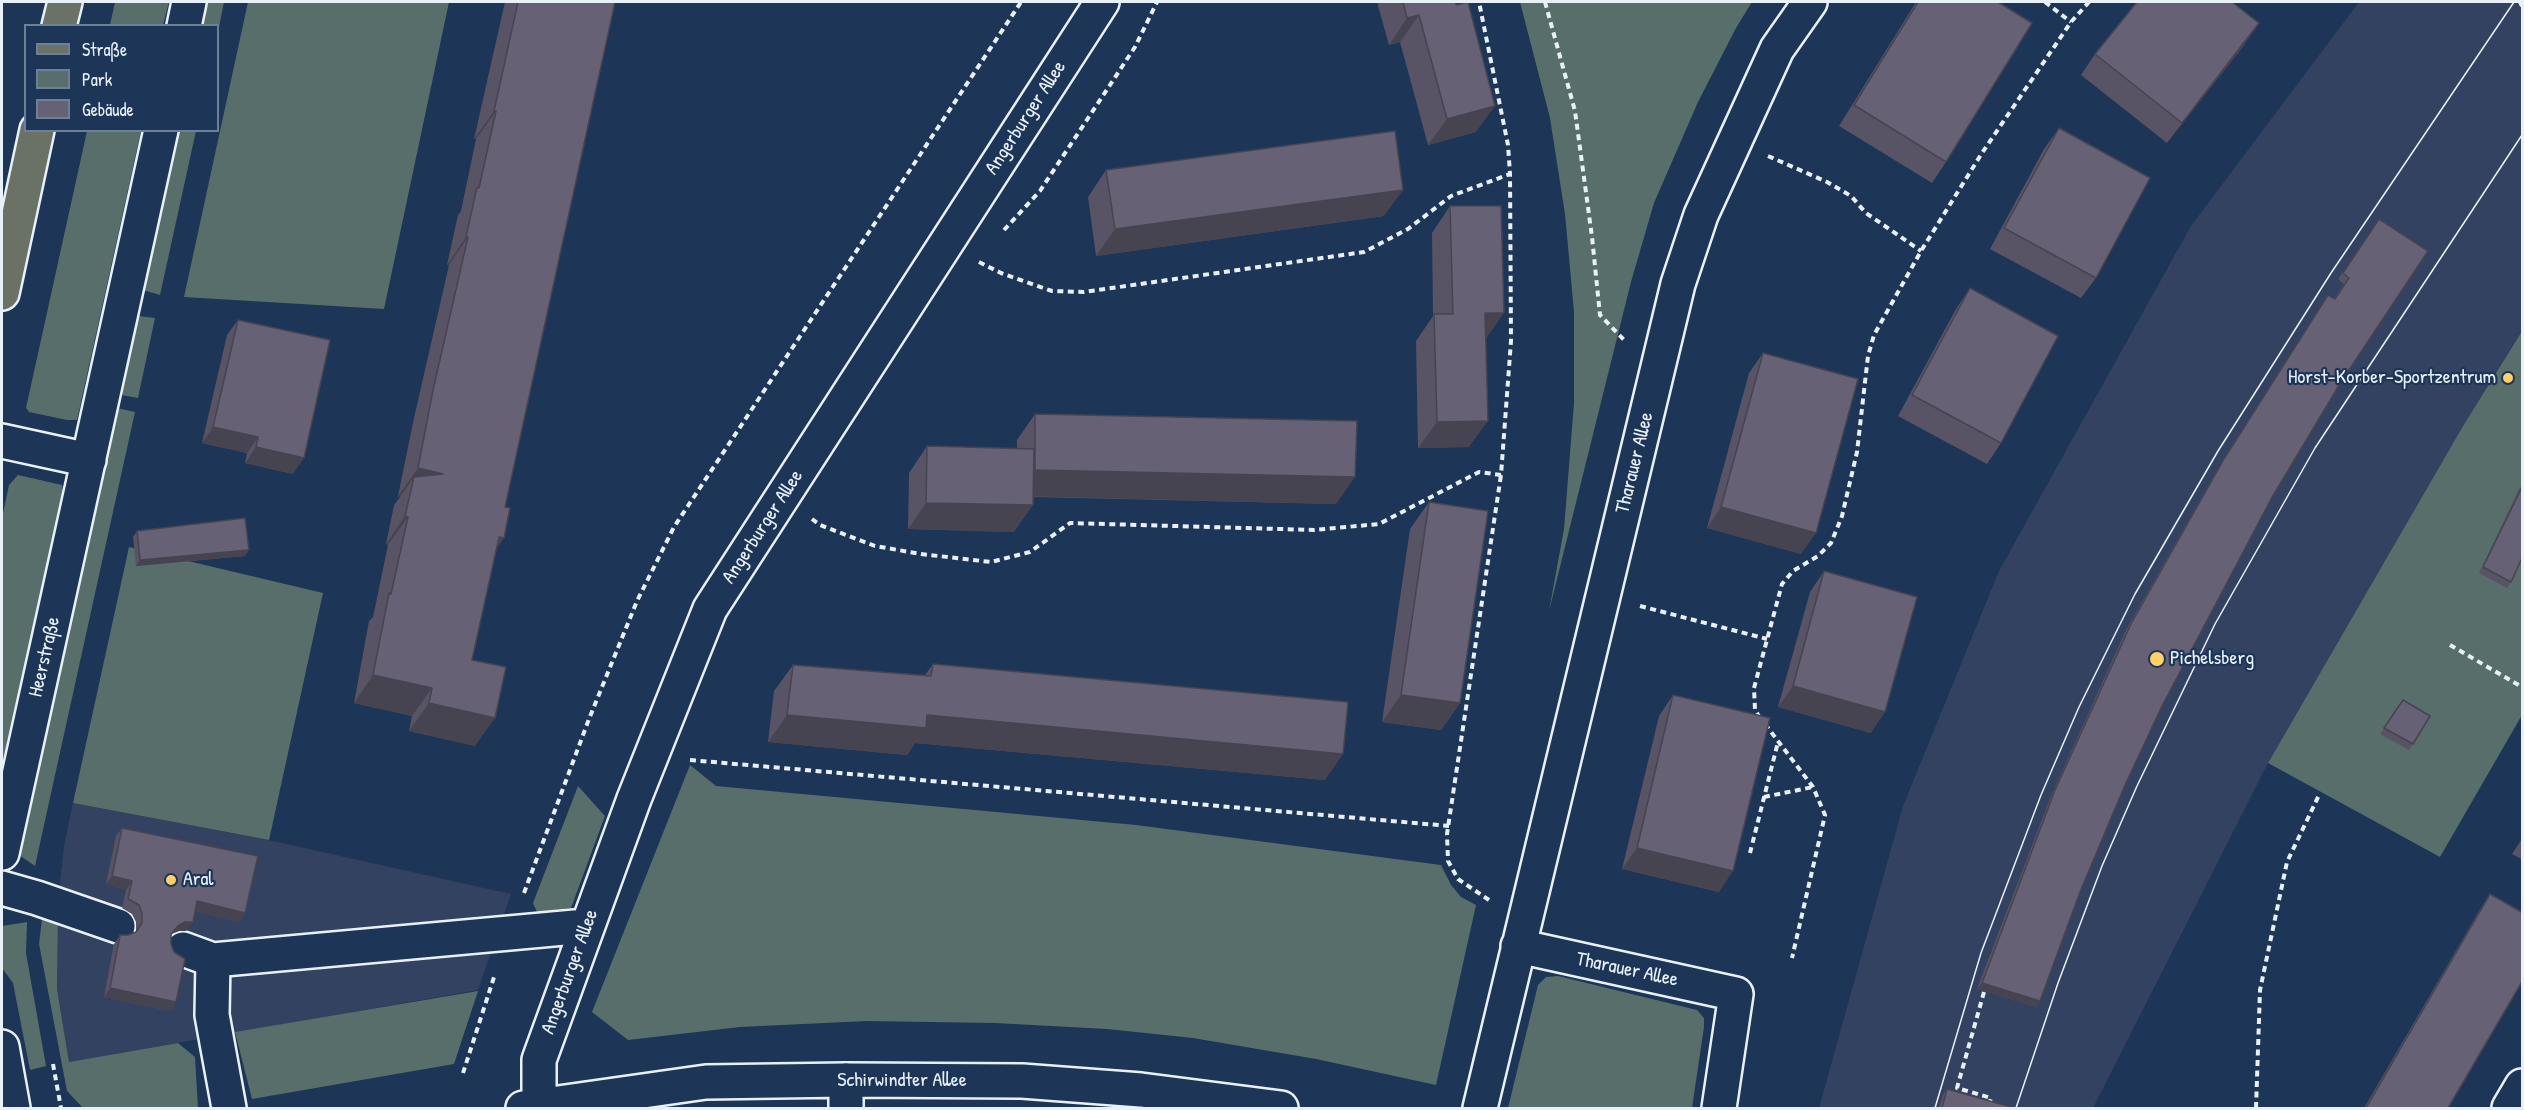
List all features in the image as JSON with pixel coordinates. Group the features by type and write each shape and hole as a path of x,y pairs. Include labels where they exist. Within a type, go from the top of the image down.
{"main road":[{"path":"59,24 64,2"},
{"path":"2,293 37,132"}],"street":[{"path":"184,24 189,2"},
{"name":"Angerburger Allee","path":"531,1107 539,1060 586,926 710,609 1102,2"},
{"name":"Tharauer Allee","path":"1480,1108 1678,284 1701,215 1772,59 1810,2"},
{"name":"Heerstraße","path":"2,853 161,132"},
{"path":"2,441 89,460"},
{"path":"2,888 118,926"},
{"path":"183,949 213,960 586,926"},
{"name":"Tharauer Allee","path":"1518,946 1736,994 1719,1108"},
{"path":"213,960 212,1015 229,1108"},
{"path":"2,1047 13,1108"},
{"name":"Schirwindter Allee","path":"531,1107 706,1082 846,1094 1022,1081 1141,1090 1281,1108"},
{"path":"2509,1108 2523,1086"}],"path":[{"path":"463,1073 508,934 589,719 638,601 675,527 1021,2"},
{"path":"1000,235 1046,181 1135,47 1157,2"},
{"path":"1479,2 1508,145 1511,341 1501,475 1449,826 1448,861 1458,879 1489,900"},
{"path":"1545,2 1575,111 1600,315 1625,341"},
{"path":"2045,2 2071,22"},
{"path":"1792,958 1825,815 1813,788 1755,710 1754,688 1782,584 1793,571 1818,556 1831,543 1842,516 1857,452 1868,356 1874,335 1982,153 2071,22 2089,2"},
{"path":"2520,2 2523,6"},
{"path":"1768,155 1827,182 1851,196 1866,213 1922,251"},
{"path":"946,243 1000,273 1052,291 1084,292 1364,252 1408,229 1451,196 1510,174"},
{"path":"974,272 987,253"},
{"path":"782,498 820,525 875,546 991,562 1030,552 1070,523 1314,530 1379,524 1479,472 1501,475"},
{"path":"807,529 819,510"},
{"path":"1639,605 1767,639"},
{"path":"2450,645 2523,687"},
{"path":"1749,853 1778,741"},
{"path":"683,760 1449,826"},
{"path":"1764,797 1813,788"},
{"path":"2256,1108 2260,990 2287,862 2320,793"},
{"path":"1984,992 1957,1088 1991,1098 1988,1108"},
{"path":"53,1064 61,1108"}],"shaded area":[{"path":"2359,2 2522,2 2522,330 2463,426 2268,763 2093,1108 1819,1108 1903,806 1999,571 2191,226"},
{"path":"73,803 273,841 511,894 478,990 69,1062 57,989 58,903 64,846"}],"green space":[{"path":"115,2 169,2 163,24 110,24"},
{"path":"207,2 224,2 219,27 219,24 201,24"},
{"path":"248,2 449,2 384,309 184,297"},
{"path":"1520,2 1752,2 1698,102 1654,203 1631,282 1549,611 1564,529 1574,403 1574,312 1565,214 1550,118"},
{"path":"87,132 141,132 77,420 29,412 26,408"},
{"path":"179,132 196,132 160,295 143,290"},
{"path":"138,316 155,318 138,398 121,395"},
{"path":"2522,331 2522,715 2440,857 2268,763 2463,426"},
{"path":"117,408 135,412 35,866 19,855"},
{"path":"18,475 62,485 63,495 2,775 2,518 9,485"},
{"path":"129,547 323,593 269,840 73,803"},
{"path":"690,765 716,786 1136,825 1441,865 1451,885 1461,897 1476,905 1436,1085 1316,1059 1193,1038 1107,1029 995,1023 867,1021 740,1027 628,1040 592,1012"},
{"path":"578,786 605,816 571,908 537,912 533,903"},
{"path":"42,919 58,920 57,989 69,1062 178,1043 195,1057 198,1108 83,1108 67,1091 39,944"},
{"path":"27,922 26,953 46,1066 30,1070 13,983 2,968 2,926"},
{"path":"1558,976 1697,1010 1704,1018 1704,1027 1692,1108 1508,1108 1538,985 1546,977"},
{"path":"478,991 454,1064 252,1099 235,1032"}],"building":[{"path":"518,2 615,2 505,507 510,508 504,538 499,537 472,660 506,667 495,718 429,703 432,688 373,675 389,593 391,594 408,517 405,516 414,477 443,474 418,468"},
{"path":"1403,2 1456,2 1456,5 1468,2 1495,106 1447,119 1419,15 1407,18"},
{"path":"1918,2 1998,2 2032,23 1946,162 1854,105"},
{"path":"2137,2 2232,2 2259,23 2182,123 2095,54"},
{"path":"2059,128 2150,178 2096,278 2004,228"},
{"path":"1395,131 1403,190 1115,229 1106,170"},
{"path":"1450,206 1501,206 1504,313 1485,313 1488,421 1437,422 1434,314 1453,314"},
{"path":"2379,219 2428,251 2341,382 2271,499 2162,706 2125,785 2080,892 2040,1001 1982,983 2055,790 2131,624 2224,459 2328,295 2335,299 2349,278 2343,273"},
{"path":"1970,288 2058,336 2001,443 1912,395"},
{"path":"238,320 330,340 304,458 256,447 258,437 213,427"},
{"path":"1763,353 1858,379 1816,533 1721,507"},
{"path":"1035,414 1357,421 1355,477 1035,470"},
{"path":"927,446 1034,449 1033,505 926,503"},
{"path":"2523,485 2523,556 2511,582 2483,567"},
{"path":"1429,502 1488,511 1460,703 1401,695"},
{"path":"245,518 249,550 140,560 137,531"},
{"path":"1824,571 1917,597 1885,712 1793,686"},
{"path":"933,664 1348,702 1343,754 927,715 926,728 787,715 793,665 931,676"},
{"path":"1673,695 1770,718 1733,871 1637,848"},
{"path":"2403,700 2430,716 2413,744 2384,728"},
{"path":"122,828 258,856 245,913 197,901 193,922 185,922 171,934 174,952 185,959 176,1002 110,988 120,935 136,932 142,923 139,905 128,899 132,881 112,876"},
{"path":"2490,894 2523,913 2523,980 2448,1108 2366,1108"},
{"path":"1947,1089 2011,1107 2011,1108 1942,1108"}],"tram line":[{"path":"1935,1108 1981,953 2041,795 2079,707 2135,594 2218,451 2331,273 2514,2"},
{"path":"2016,1108 2058,983 2102,866 2137,786 2215,624 2315,448 2522,135"}],"place":[{"name":"Horst-Korber-Sportzentrum","path":"2508,378"},
{"name":"Pichelsberg","path":"2157,659"},
{"name":"Aral","path":"171,880"}]}
